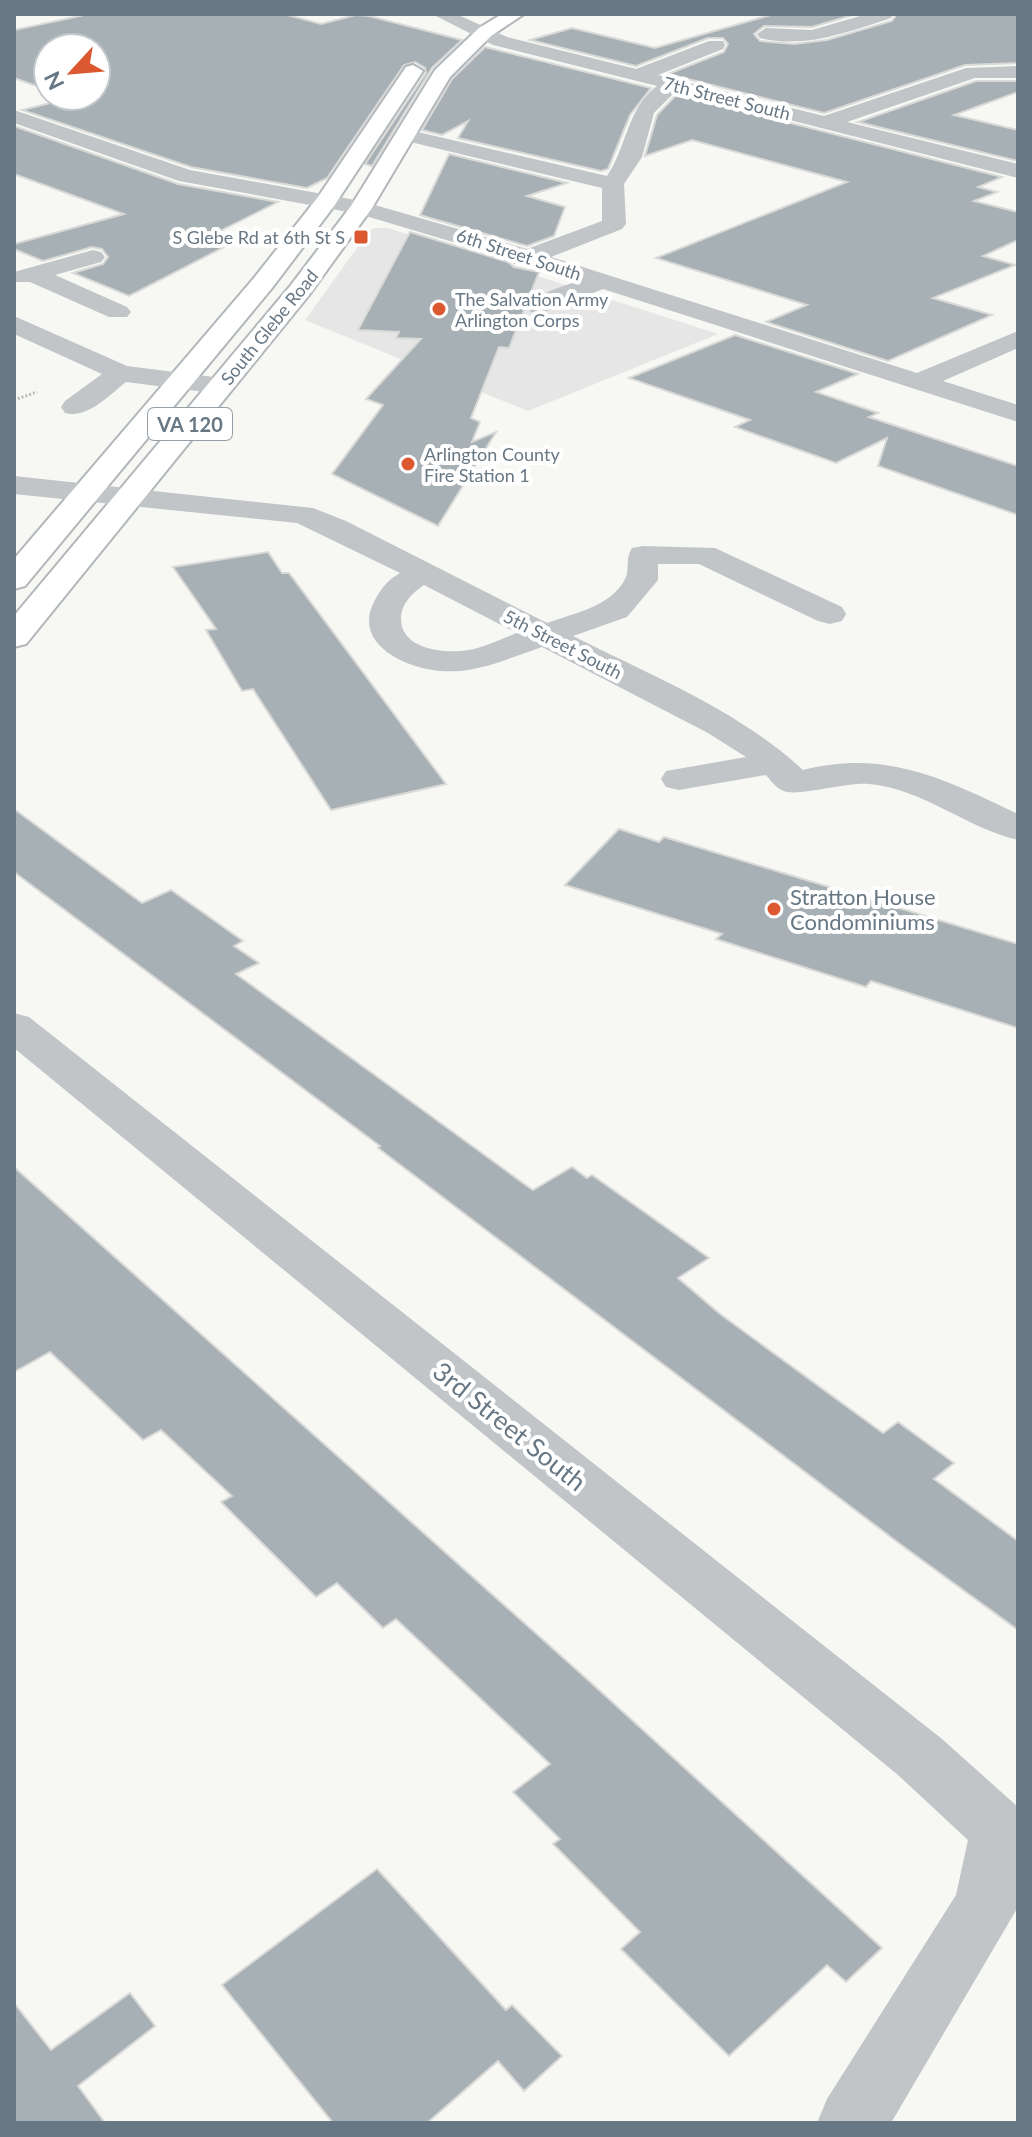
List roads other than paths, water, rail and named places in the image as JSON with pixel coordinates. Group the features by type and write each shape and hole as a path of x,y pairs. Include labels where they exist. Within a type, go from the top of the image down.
{"main road":[{"name":"South Glebe Road","path":"444,41 478,23 515,14"},
{"name":"South Glebe Road","path":"14,637 300,290 361,208 442,74 478,23"},
{"name":"South Glebe Road","path":"14,579 263,283 326,201 386,107 424,60"}],"street":[{"name":"7th Street South","path":"441,14 478,23 500,41 1018,171"},
{"path":"766,34 788,40 821,36 885,14"},
{"path":"637,76 716,45"},
{"path":"824,123 973,72 1018,72"},
{"path":"496,270 614,224 613,184 631,157 644,112 657,96 672,85"},
{"name":"6th Street South","path":"14,116 187,176 361,208 528,257 1018,414"},
{"path":"405,135 613,184"},
{"path":"23,277 93,257"},
{"path":"23,277 118,312"},
{"path":"540,307 557,297 604,281"},
{"path":"659,323 691,309"},
{"path":"14,324 121,373 221,386"},
{"path":"918,382 1018,339"},
{"path":"75,407 121,373"},
{"name":"5th Street South","path":"14,485 302,514 335,527 721,725 761,751 795,783 849,772 891,777 925,786 1018,829"},
{"path":"423,572 398,588 385,612 385,628 398,646 416,657 442,661 472,660 615,610 642,580 643,555 704,555 830,614"},
{"path":"679,779 775,763"},
{"name":"3rd Street South","path":"14,1026 920,1757 1001,1831 987,1904 852,2123"}],"place":[{"name":"S Glebe Rd at 6th St S","path":"361,237"},
{"name":"The Salvation Army Arlington Corps","path":"439,309"},
{"name":"Arlington County Fire Station 1","path":"408,464"},
{"name":"Stratton House Condominiums","path":"774,909"}]}
